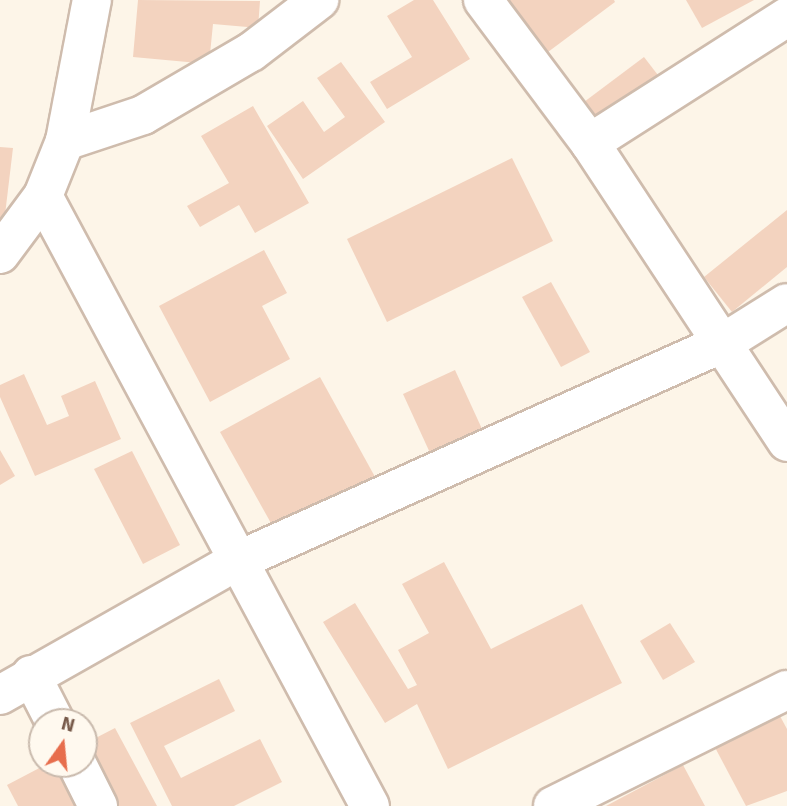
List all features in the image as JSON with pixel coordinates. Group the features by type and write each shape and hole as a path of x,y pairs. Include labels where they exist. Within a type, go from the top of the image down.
{"street":[{"path":"0,254 43,196 65,141 92,0"},
{"path":"65,141 143,115 251,52 319,0"},
{"path":"483,0 590,143 787,442"},
{"path":"590,143 787,17"},
{"path":"43,196 235,562 370,806"},
{"path":"40,708 16,685 235,562 723,343 787,303"},
{"path":"554,806 787,690"},
{"path":"84,778 98,806"}],"building":[{"path":"138,0 260,1 258,28 213,24 209,64 133,57"},
{"path":"414,0 433,0 470,59 387,109 370,82 412,57 387,16"},
{"path":"509,0 614,0 615,2 548,52"},
{"path":"686,0 754,0 702,28"},
{"path":"644,57 661,79 592,130 576,108"},
{"path":"341,62 385,122 303,179 267,126 303,101 324,132 345,117 317,78"},
{"path":"253,106 309,203 255,233 239,205 200,227 187,206 229,183 201,136"},
{"path":"0,147 13,148 4,223 0,222"},
{"path":"512,158 553,241 387,322 347,239"},
{"path":"787,210 787,267 732,312 704,277"},
{"path":"264,250 287,293 262,306 290,359 210,402 159,306"},
{"path":"551,282 590,352 561,367 522,297"},
{"path":"455,370 488,442 436,466 403,394"},
{"path":"24,374 47,425 69,416 61,396 95,381 121,439 35,476 0,397 0,385"},
{"path":"320,377 385,495 286,550 220,432"},
{"path":"0,450 15,476 0,485"},
{"path":"132,451 180,545 143,564 94,469"},
{"path":"444,562 491,649 582,604 622,683 448,769 417,704 385,723 323,622 355,603 408,689 417,685 398,650 429,633 402,584"},
{"path":"670,623 695,662 663,680 640,641"},
{"path":"219,679 235,711 164,746 181,778 260,739 282,782 234,806 172,806 130,723"},
{"path":"774,705 787,729 787,791 746,806 710,738"},
{"path":"115,728 157,806 102,806 90,778 98,778 98,737"},
{"path":"683,765 705,806 606,806"},
{"path":"28,774 28,778 78,778 93,806 18,806 7,785"}]}
